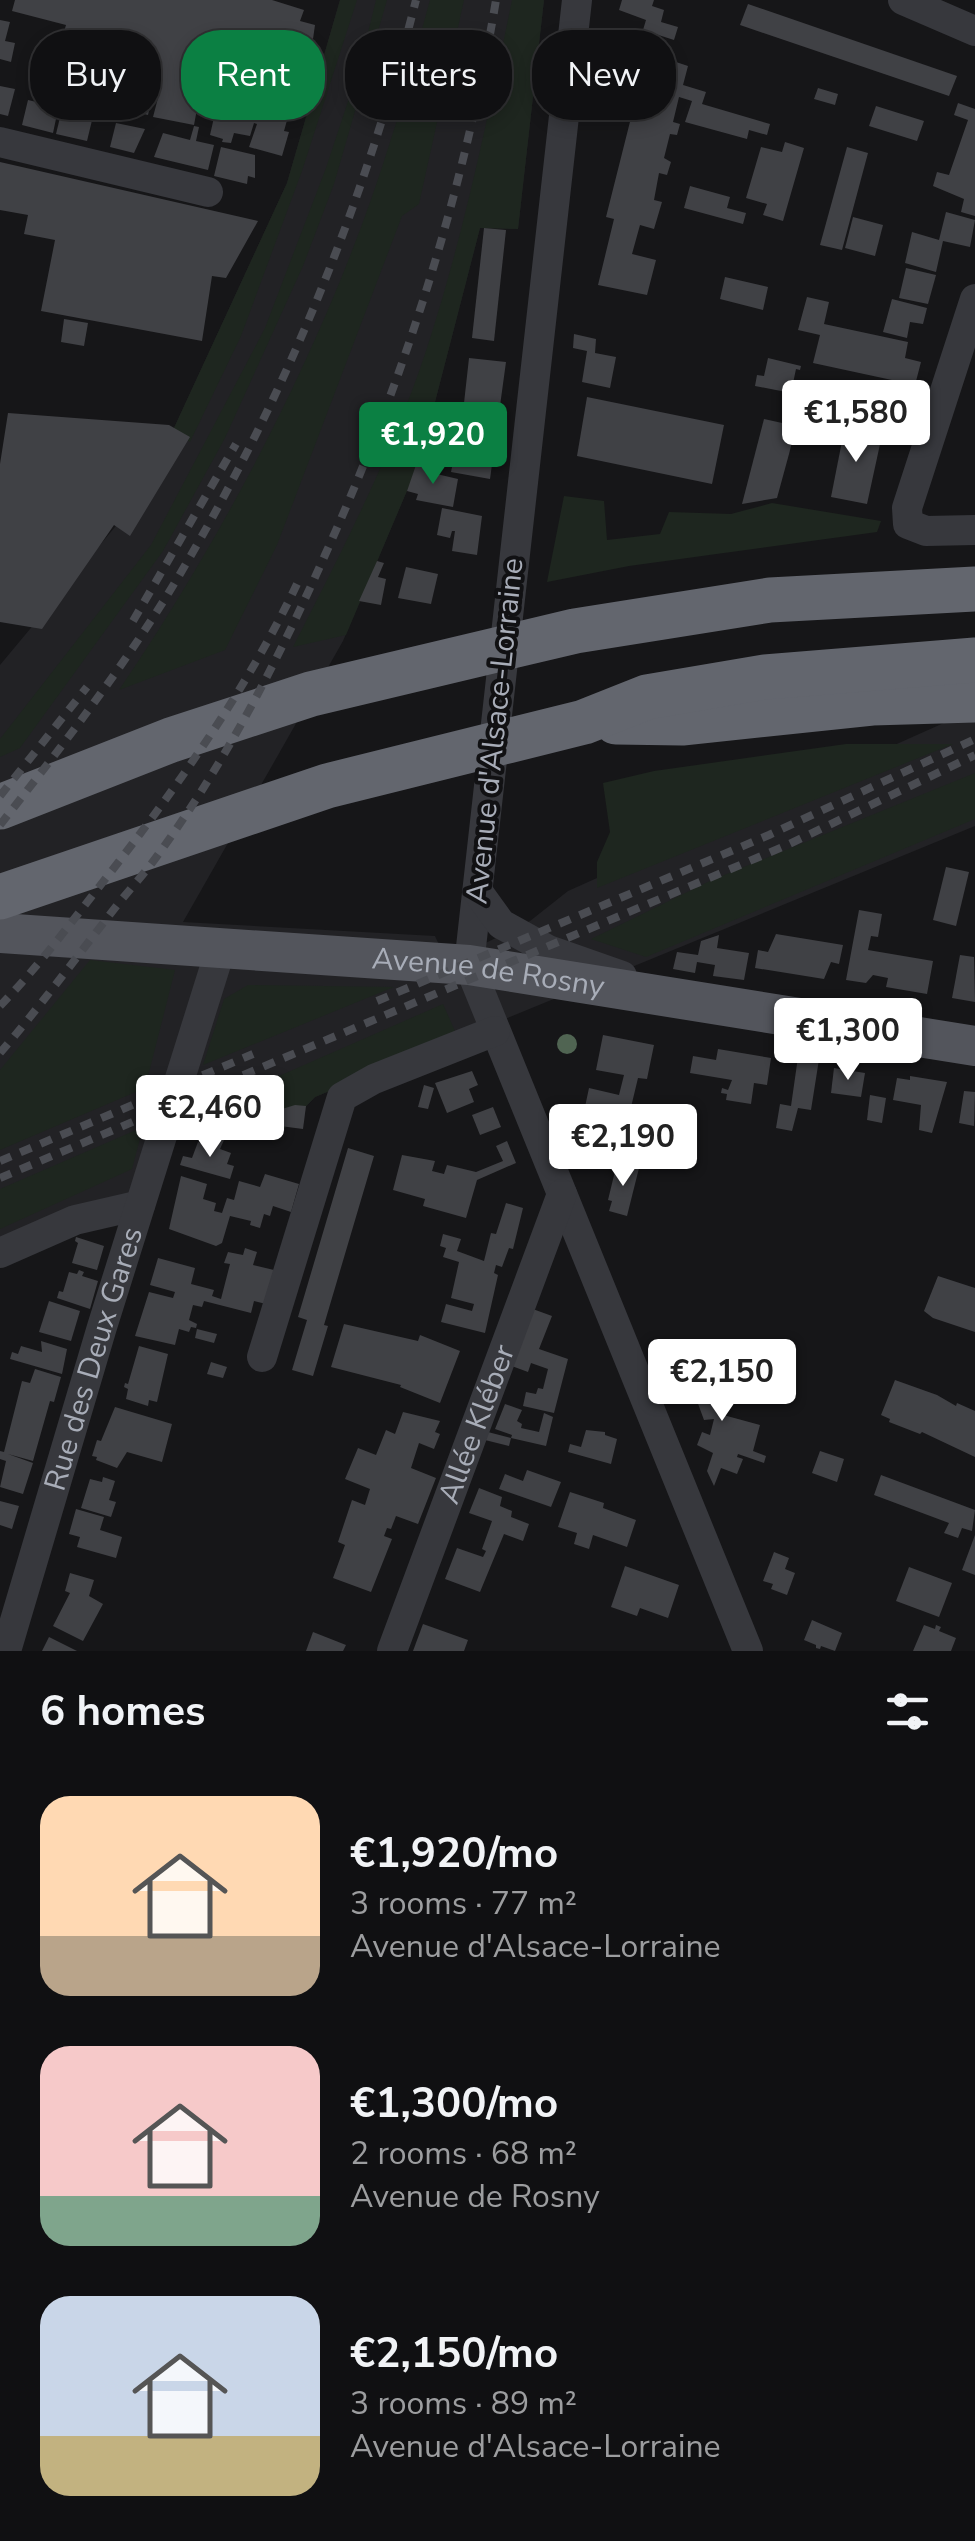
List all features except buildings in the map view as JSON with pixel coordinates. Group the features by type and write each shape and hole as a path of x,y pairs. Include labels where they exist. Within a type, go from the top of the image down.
{"highway":[{"path":"0,807 171,740 311,694 574,632 770,600 975,589"},
{"path":"0,897 327,786 584,722 647,697 803,673 975,660"},
{"path":"584,722 682,723 872,703 975,700"}],"main road":[{"name":"Avenue de Rosny","path":"14,936 469,966 975,1046"}],"street":[{"name":"Avenue d'Alsace-Lorraine","path":"576,0 469,966 748,1651"},
{"path":"903,0 975,30"},
{"path":"0,142 208,192"},
{"path":"975,299 907,508 908,524 926,531 975,530"},
{"path":"478,892 500,924 548,950 692,1001"},
{"name":"Rue des Deux Gares","path":"6,1651 220,951"},
{"path":"262,1357 342,1097 374,1079 495,1031"},
{"name":"Allée Kléber","path":"392,1651 562,1194"},
{"path":"0,1254 75,1220 140,1205"}],"shaded area":[{"path":"340,0 544,0 541,30 532,30 532,106 518,229 480,228 420,460 343,641 183,922 435,936 447,962 530,921 568,891 975,709 975,826 315,1097 285,1128 179,1110 153,1180 0,1262 0,665 145,491 287,183 305,120 325,120 325,52"},
{"path":"340,0 357,0 325,99 325,52"},
{"path":"376,0 387,0 378,30 369,30"},
{"path":"430,0 464,0 457,30 422,30"},
{"path":"512,0 544,0 541,30 532,30 532,106 518,229 480,228 420,460 346,635 293,647 383,462 414,387 464,219 486,120 512,120 512,30 506,30"},
{"path":"345,110 345,120 352,120 334,184 303,266 225,438 163,551 20,748 0,757 0,739 151,545 265,328"},
{"path":"305,120 318,120 241,336 190,442 173,430 287,183"},
{"path":"438,120 419,204 402,216 277,545 225,650 119,690 200,562 275,424 340,282 396,122"},
{"path":"564,496 604,501 607,540 660,534 669,512 731,514 772,503 881,521 877,532 629,566 547,582"},
{"path":"846,744 953,744 597,888 597,862 610,832 603,783 654,771"},
{"path":"975,773 975,819 646,957 591,939 712,880"},
{"path":"90,960 175,970 145,1088 0,1150 0,1070"},
{"path":"248,985 394,987 203,1065 224,999"},
{"path":"443,1004 458,1038 315,1097 285,1128 195,1113"},
{"path":"143,1127 132,1169 0,1229 0,1189"}],"railway":[{"path":"0,825 136,643 177,579 253,441 346,226 416,0"},
{"path":"0,1053 184,817 250,708 307,594 381,421 428,283 467,143 496,0"},
{"path":"133,621 236,444"},
{"path":"0,1006 63,933 180,779 255,664 297,584"},
{"path":"0,796 87,687"},
{"path":"377,1001 769,835 975,739"},
{"path":"0,1178 785,846 975,755"},
{"path":"0,1161 253,1054"}]}
